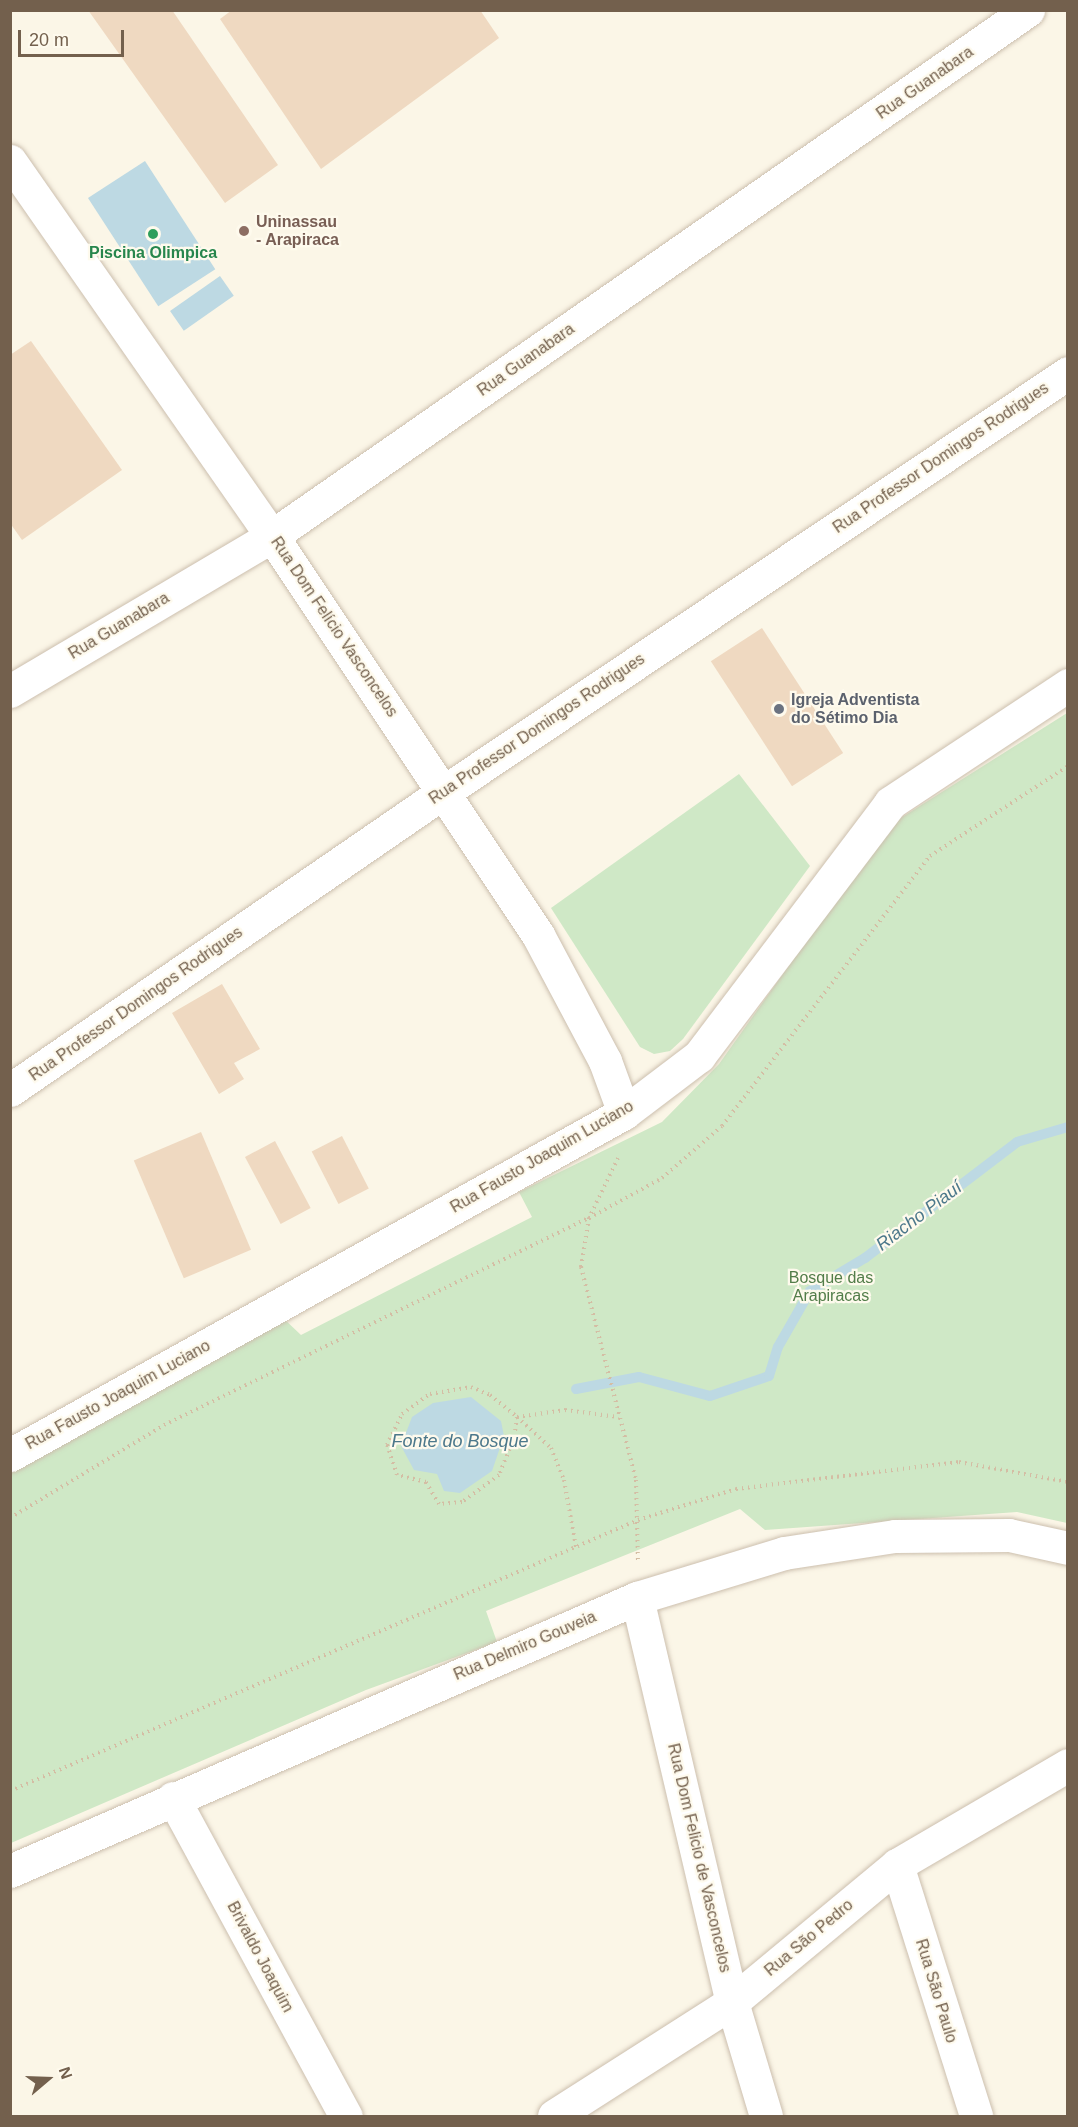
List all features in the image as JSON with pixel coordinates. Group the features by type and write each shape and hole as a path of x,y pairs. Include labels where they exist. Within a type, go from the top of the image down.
{"street":[{"name":"Rua Guanabara","path":"10,691 272,536 1028,10"},
{"name":"Rua Dom Felício Vasconcelos","path":"10,160 272,536 445,791 538,935 605,1061 624,1113"},
{"name":"Rua Professor Domingos Rodrigues","path":"10,1090 445,791 1068,373"},
{"name":"Rua Fausto Joaquim Luciano","path":"10,1455 624,1113 699,1056 890,803 1068,685"},
{"name":"Rua Delmiro Gouveia","path":"10,1871 173,1798 637,1598 784,1553 894,1536 1008,1535 1068,1548"},
{"name":"Rua Dom Felicio de Vasconcelos","path":"637,1598 732,2002 766,2116"},
{"name":"Rua São Pedro","path":"554,2116 732,2002 897,1865 1068,1765"},
{"name":"Brivaldo Joaquim","path":"173,1798 346,2116"},
{"name":"Rua São Paulo","path":"897,1865 976,2116"}],"path":[{"path":"624,1113 621,1153 589,1218 581,1267 636,1480 637,1598"},
{"path":"517,1417 514,1438 499,1475 462,1502 439,1504 426,1482 397,1475 387,1445 402,1414 430,1394 471,1387 490,1395 517,1417 551,1448 564,1480 576,1547"},
{"path":"517,1417 565,1410 619,1417"},
{"path":"10,1791 638,1520 736,1488 958,1462 1068,1482"}],"green space":[{"name":"Bosque das Arapiracas","path":"1067,713 1067,1523 1017,1512 765,1530 740,1509 486,1611 497,1642 366,1690 11,1843 10,1472 282,1317 301,1335 532,1217 519,1192 662,1122 719,1064 888,826"},
{"path":"739,774 810,866 683,1039 670,1051 654,1054 640,1047 551,908"}],"water":[{"name":"Piscina Olimpica","path":"145,161 215,269 158,306 88,198"},
{"path":"220,276 234,296 184,331 170,311"},
{"name":"Fonte do Bosque","path":"471,1397 501,1421 504,1436 492,1471 460,1493 444,1491 437,1474 414,1470 401,1446 412,1417 433,1403"}],"building":[{"path":"88,10 172,10 278,165 225,203"},
{"path":"232,10 480,10 499,38 321,169 220,19"},
{"path":"31,341 122,470 22,540 10,523 10,355"},
{"name":"Igreja Adventista do Sétimo Dia","path":"762,628 843,753 792,786 711,661"},
{"path":"222,984 260,1049 234,1063 244,1079 219,1094 172,1013"},
{"path":"201,1132 251,1250 184,1278 134,1161"},
{"path":"342,1136 369,1189 338,1204 312,1151"},
{"path":"275,1141 311,1208 281,1224 245,1157"}],"waterway":[{"name":"Riacho Piauí","path":"576,1389 639,1377 710,1396 769,1376 778,1347 810,1291 865,1258 1017,1142 1068,1127"}],"place":[{"name":"Uninassau - Arapiraca","path":"244,231"},
{"name":"Piscina Olimpica","path":"153,234"},
{"name":"Igreja Adventista do Sétimo Dia","path":"779,709"}]}
